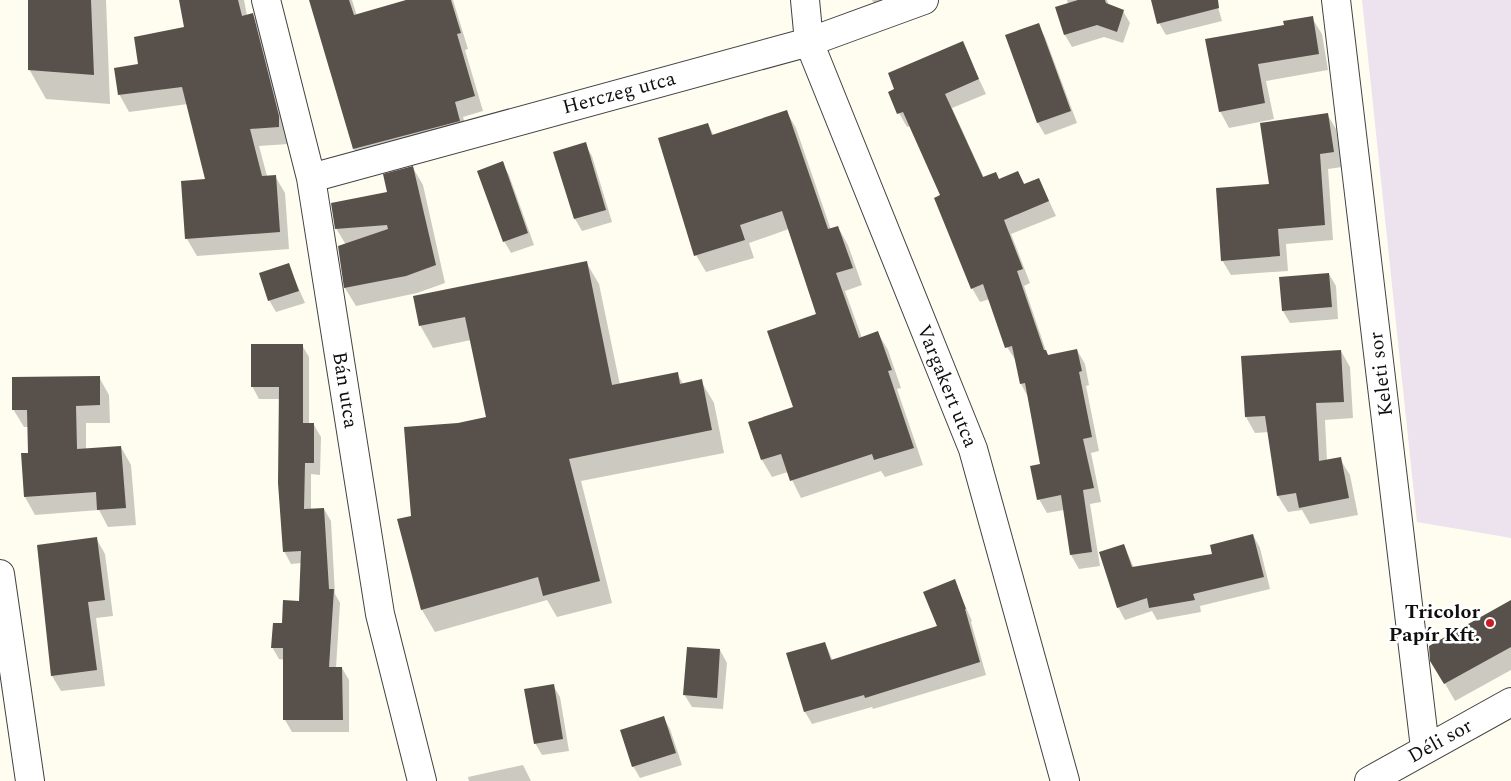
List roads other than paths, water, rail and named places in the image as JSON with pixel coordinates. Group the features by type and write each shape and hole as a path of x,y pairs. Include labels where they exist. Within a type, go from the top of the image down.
{"street":[{"name":"Bán utca","path":"266,0 311,178 380,614 422,781"},
{"name":"Vargakert utca","path":"805,0 809,42 973,449 1065,781"},
{"name":"Herczeg utca","path":"311,178 809,42 924,0"},
{"name":"Keleti sor","path":"1336,0 1425,748"},
{"path":"0,574 30,781"},
{"name":"Déli sor","path":"1369,781 1425,748 1511,702"}],"place":[{"name":"Tricolor Papír Kft.","path":"1490,623"}]}
